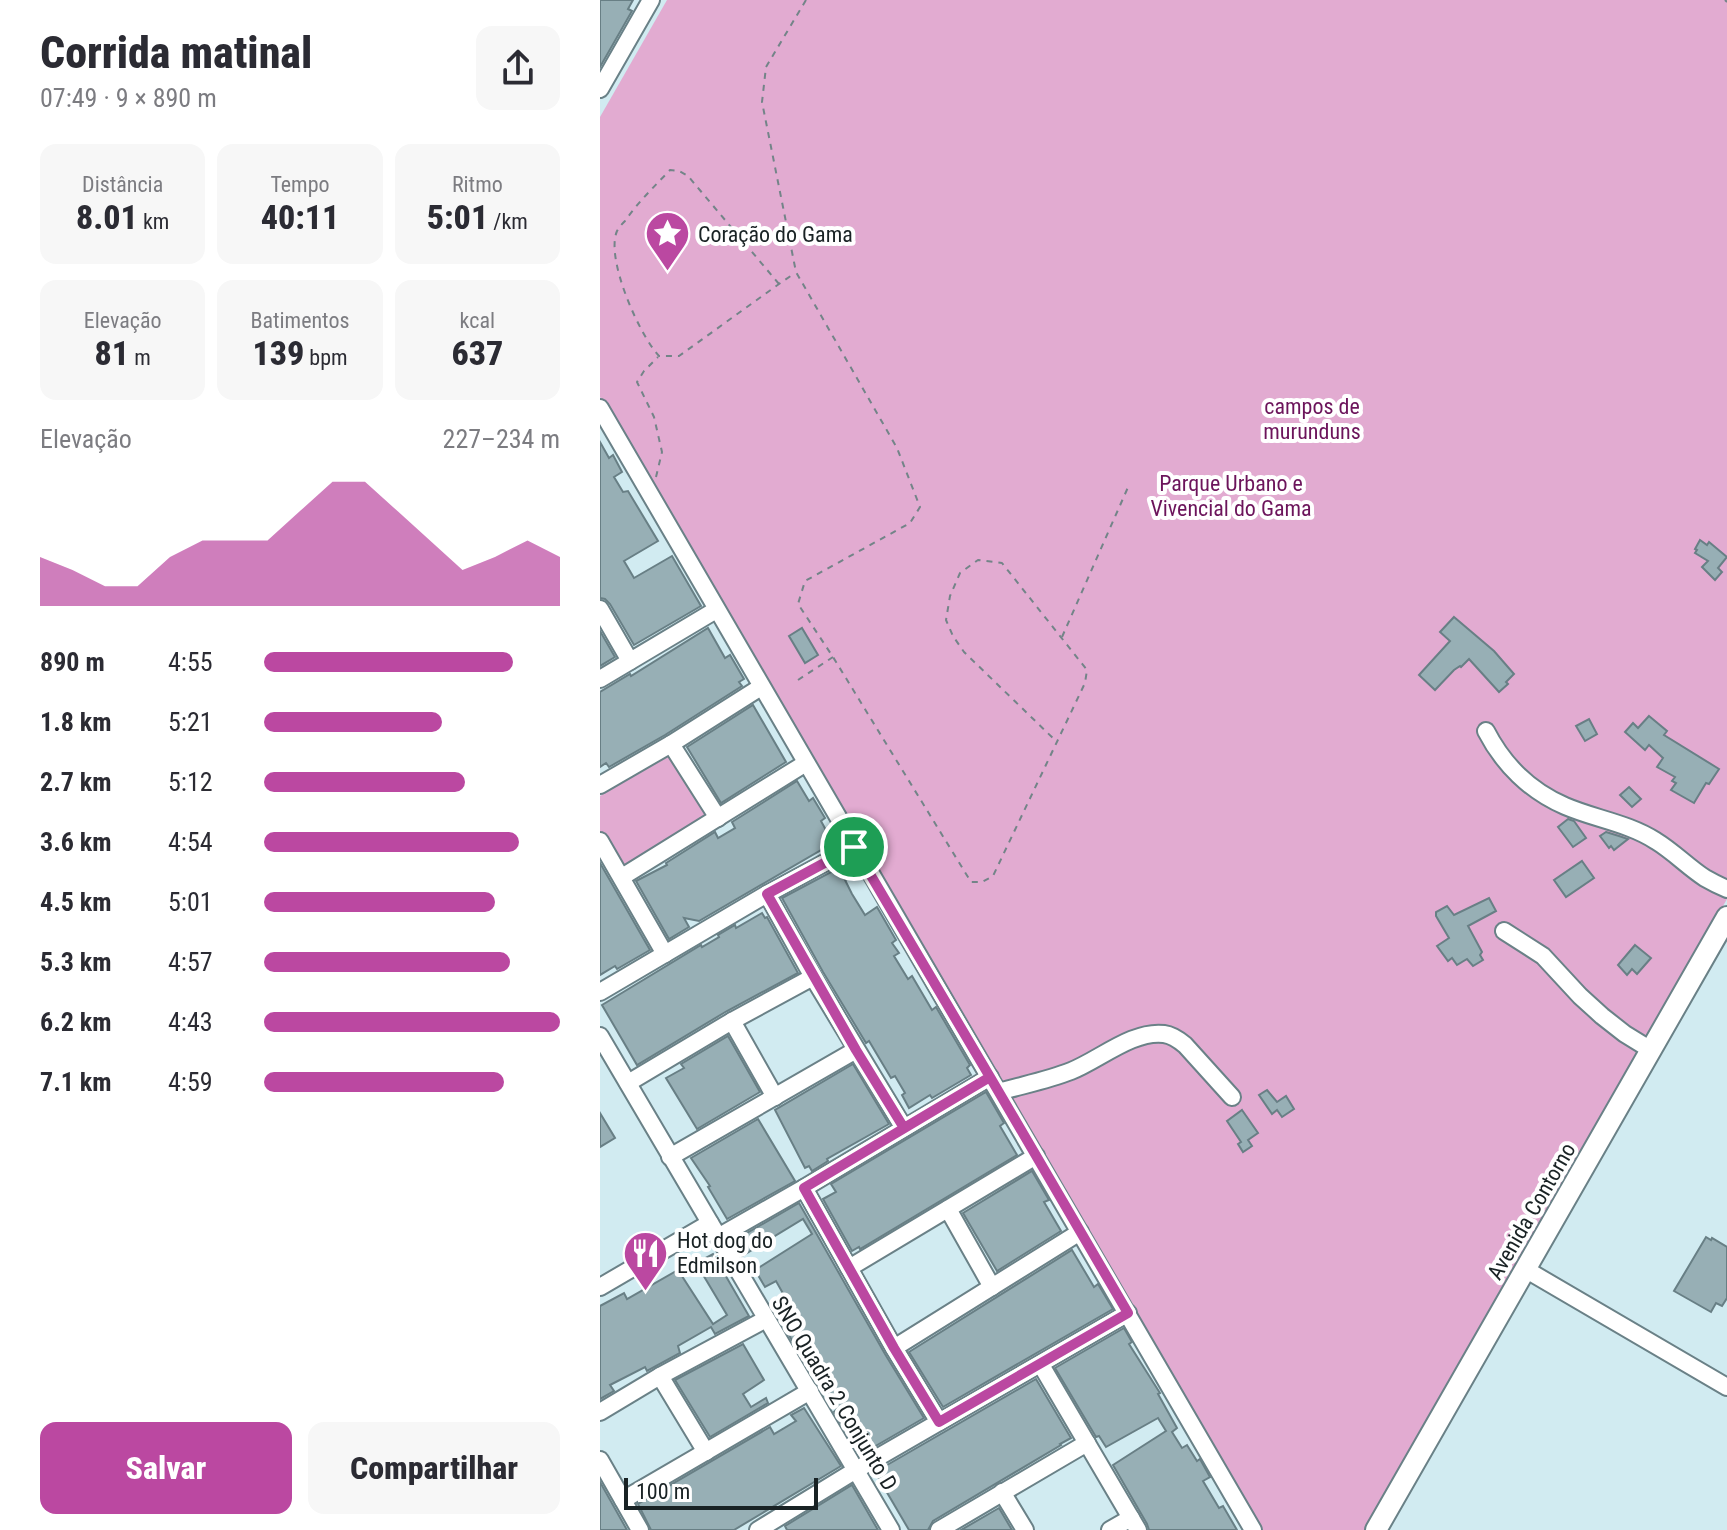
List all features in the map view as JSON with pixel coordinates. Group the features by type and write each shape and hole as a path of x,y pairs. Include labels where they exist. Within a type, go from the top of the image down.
{"main road":[{"name":"Avenida Contorno","path":"1376,1530 1727,917"}],"street":[{"path":"600,89 651,0"},
{"path":"600,408 1253,1530"},
{"path":"600,609 630,661"},
{"path":"600,679 716,610"},
{"path":"600,785 761,687"},
{"path":"1486,731 1510,767 1543,794 1565,807 1619,823 1655,840 1704,877 1727,889"},
{"path":"671,744 718,818"},
{"path":"622,877 806,763"},
{"path":"600,841 665,954"},
{"path":"600,992 854,847"},
{"path":"767,894 904,1128"},
{"path":"1504,931 1543,956 1602,1016 1651,1050"},
{"path":"628,1083 813,977"},
{"path":"732,1021 775,1097"},
{"path":"999,1092 1068,1072 1137,1038 1163,1034 1185,1045 1232,1097"},
{"name":"SNO Quadra 2 Conjunto D","path":"600,1036 891,1530"},
{"path":"670,1157 856,1050"},
{"path":"600,1287 804,1188 990,1077"},
{"path":"849,1268 1036,1156"},
{"path":"804,1188 939,1422"},
{"path":"948,1209 992,1287"},
{"path":"894,1348 1080,1232"},
{"path":"1525,1269 1727,1387"},
{"path":"758,1530 776,1526 856,1470 1128,1313"},
{"path":"600,1412 766,1319"},
{"path":"1041,1365 1135,1524 1110,1530"},
{"path":"660,1376 706,1452"},
{"path":"623,1500 810,1391"},
{"path":"939,1530 1087,1443"},
{"path":"600,1460 640,1530"},
{"path":"1002,1492 1025,1530"}],"path":[{"path":"806,0 766,67 762,102 796,272 897,448 920,507 910,523 805,581 798,604 971,882 982,882 993,876 1057,742 1085,683 1087,670 1002,563 978,560 960,573 950,596 946,620 964,652 1057,742"},
{"path":"779,284 688,176 679,171 670,170 638,203 617,232 620,282 648,345 659,356 679,356 796,272"},
{"path":"651,498 662,452 654,417 637,382 659,356"},
{"path":"1062,638 1129,485"},
{"path":"798,680 833,657"}],"green space":[{"name":"Parque Urbano e Vivencial do Gama","path":"667,0 1727,0 1727,899 1368,1530 1262,1530 600,397 600,117"},
{"path":"671,755 711,819 625,872 600,833 600,796"}],"building":[{"path":"600,0 633,0 628,9 632,11 600,67"},
{"path":"600,442 609,458 613,455 622,472 614,477 623,492 628,491 658,541 624,561 634,578 672,556 701,606 634,645 610,604 600,598"},
{"path":"1700,540 1707,545 1709,542 1727,557 1718,568 1722,572 1715,580 1702,567 1708,561 1695,553"},
{"path":"1454,617 1494,651 1514,674 1499,692 1469,659 1435,690 1419,675 1450,641 1440,632"},
{"path":"708,628 725,658 730,655 744,679 739,682 742,686 609,767 606,763 600,767 600,692"},
{"path":"802,628 818,655 805,663 789,636"},
{"path":"600,631 615,657 600,666"},
{"path":"753,705 786,762 721,803 687,747"},
{"path":"1649,716 1667,731 1664,735 1719,769 1694,803 1671,790 1676,783 1672,781 1675,777 1657,767 1663,758 1649,745 1645,750 1625,732 1633,723 1638,728"},
{"path":"1589,719 1597,734 1585,741 1576,726"},
{"path":"797,781 809,801 813,798 825,818 821,821 833,843 699,921 684,918 689,927 669,939 636,881 667,865 715,832 718,838 735,828 732,822"},
{"path":"1629,787 1641,799 1632,807 1620,795"},
{"path":"1568,819 1574,821 1586,838 1573,847 1558,827"},
{"path":"1606,832 1628,839 1614,850 1600,836"},
{"path":"1582,861 1594,878 1566,897 1554,880"},
{"path":"600,863 650,950 600,975"},
{"path":"848,863 855,876 845,880 852,894 865,915 877,907 896,940 892,943 899,953 894,956 908,979 912,976 932,1010 936,1007 970,1065 967,1068 971,1075 909,1108 895,1076 891,1078 869,1041 866,1043 782,898"},
{"path":"1489,898 1496,911 1468,926 1483,960 1473,966 1467,959 1457,965 1452,958 1448,961 1437,946 1449,938 1436,912 1447,906 1454,915"},
{"path":"762,913 798,973 637,1065 602,1005 735,925 736,928"},
{"path":"1635,945 1651,958 1637,974 1632,969 1627,975 1618,965"},
{"path":"728,1036 760,1092 697,1129 666,1078 684,1068 681,1064"},
{"path":"853,1064 889,1124 827,1159 812,1171 809,1166 805,1168 775,1110"},
{"path":"1267,1090 1277,1102 1286,1096 1294,1109 1282,1117 1277,1110 1272,1114 1259,1095"},
{"path":"986,1092 1004,1123 1000,1126 1017,1155 852,1251 823,1199 836,1192 831,1184"},
{"path":"1242,1110 1258,1133 1248,1140 1252,1146 1243,1152 1238,1144 1241,1142 1227,1121"},
{"path":"600,1113 615,1138 600,1147"},
{"path":"758,1119 795,1181 727,1219 691,1158"},
{"path":"1032,1171 1049,1200 1044,1202 1061,1231 997,1271 963,1213"},
{"path":"799,1203 924,1418 860,1455 834,1412 837,1409 815,1370 821,1367 811,1350 801,1356 782,1323 785,1321 776,1304 785,1297 776,1281 765,1287 755,1270 812,1234 803,1219 742,1256 733,1241"},
{"path":"1706,1237 1727,1247 1727,1298 1722,1306 1716,1303 1711,1312 1674,1291"},
{"path":"1072,1250 1094,1287 1098,1284 1113,1309 943,1407 909,1352"},
{"path":"713,1254 749,1316 715,1334 711,1327 678,1346 680,1353 647,1371 645,1367 610,1385 614,1391 600,1399 600,1306 624,1293 627,1299 678,1270 713,1324 727,1315 696,1263"},
{"path":"1124,1328 1132,1342 1129,1344 1160,1393 1177,1428 1172,1432 1182,1448 1187,1445 1197,1461 1200,1459 1210,1477 1203,1481 1237,1530 1149,1530 1113,1465 1166,1431 1158,1418 1106,1447 1099,1436 1096,1437 1055,1368"},
{"path":"743,1344 764,1380 743,1394 751,1407 766,1398 768,1403 710,1437 675,1380"},
{"path":"1036,1379 1071,1438 933,1521 928,1530 909,1530 875,1472"},
{"path":"804,1408 841,1466 734,1530 651,1530 638,1504 770,1427 774,1434 796,1421 791,1415"},
{"path":"600,1482 627,1530 600,1530"},
{"path":"852,1485 878,1530 787,1530 785,1526"},
{"path":"999,1508 1012,1530 961,1530"}],"place":[{"name":"Coração do Gama","path":"667,273"},
{"name":"Hot dog do Edmilson","path":"646,1292"}],"route":[{"path":"854,847 767,894 813,977 904,1128 990,1077 1128,1313 939,1422 804,1188 990,1077 854,847"}],"park label":[{"name":"campos de murunduns","path":"1312,418"}]}
